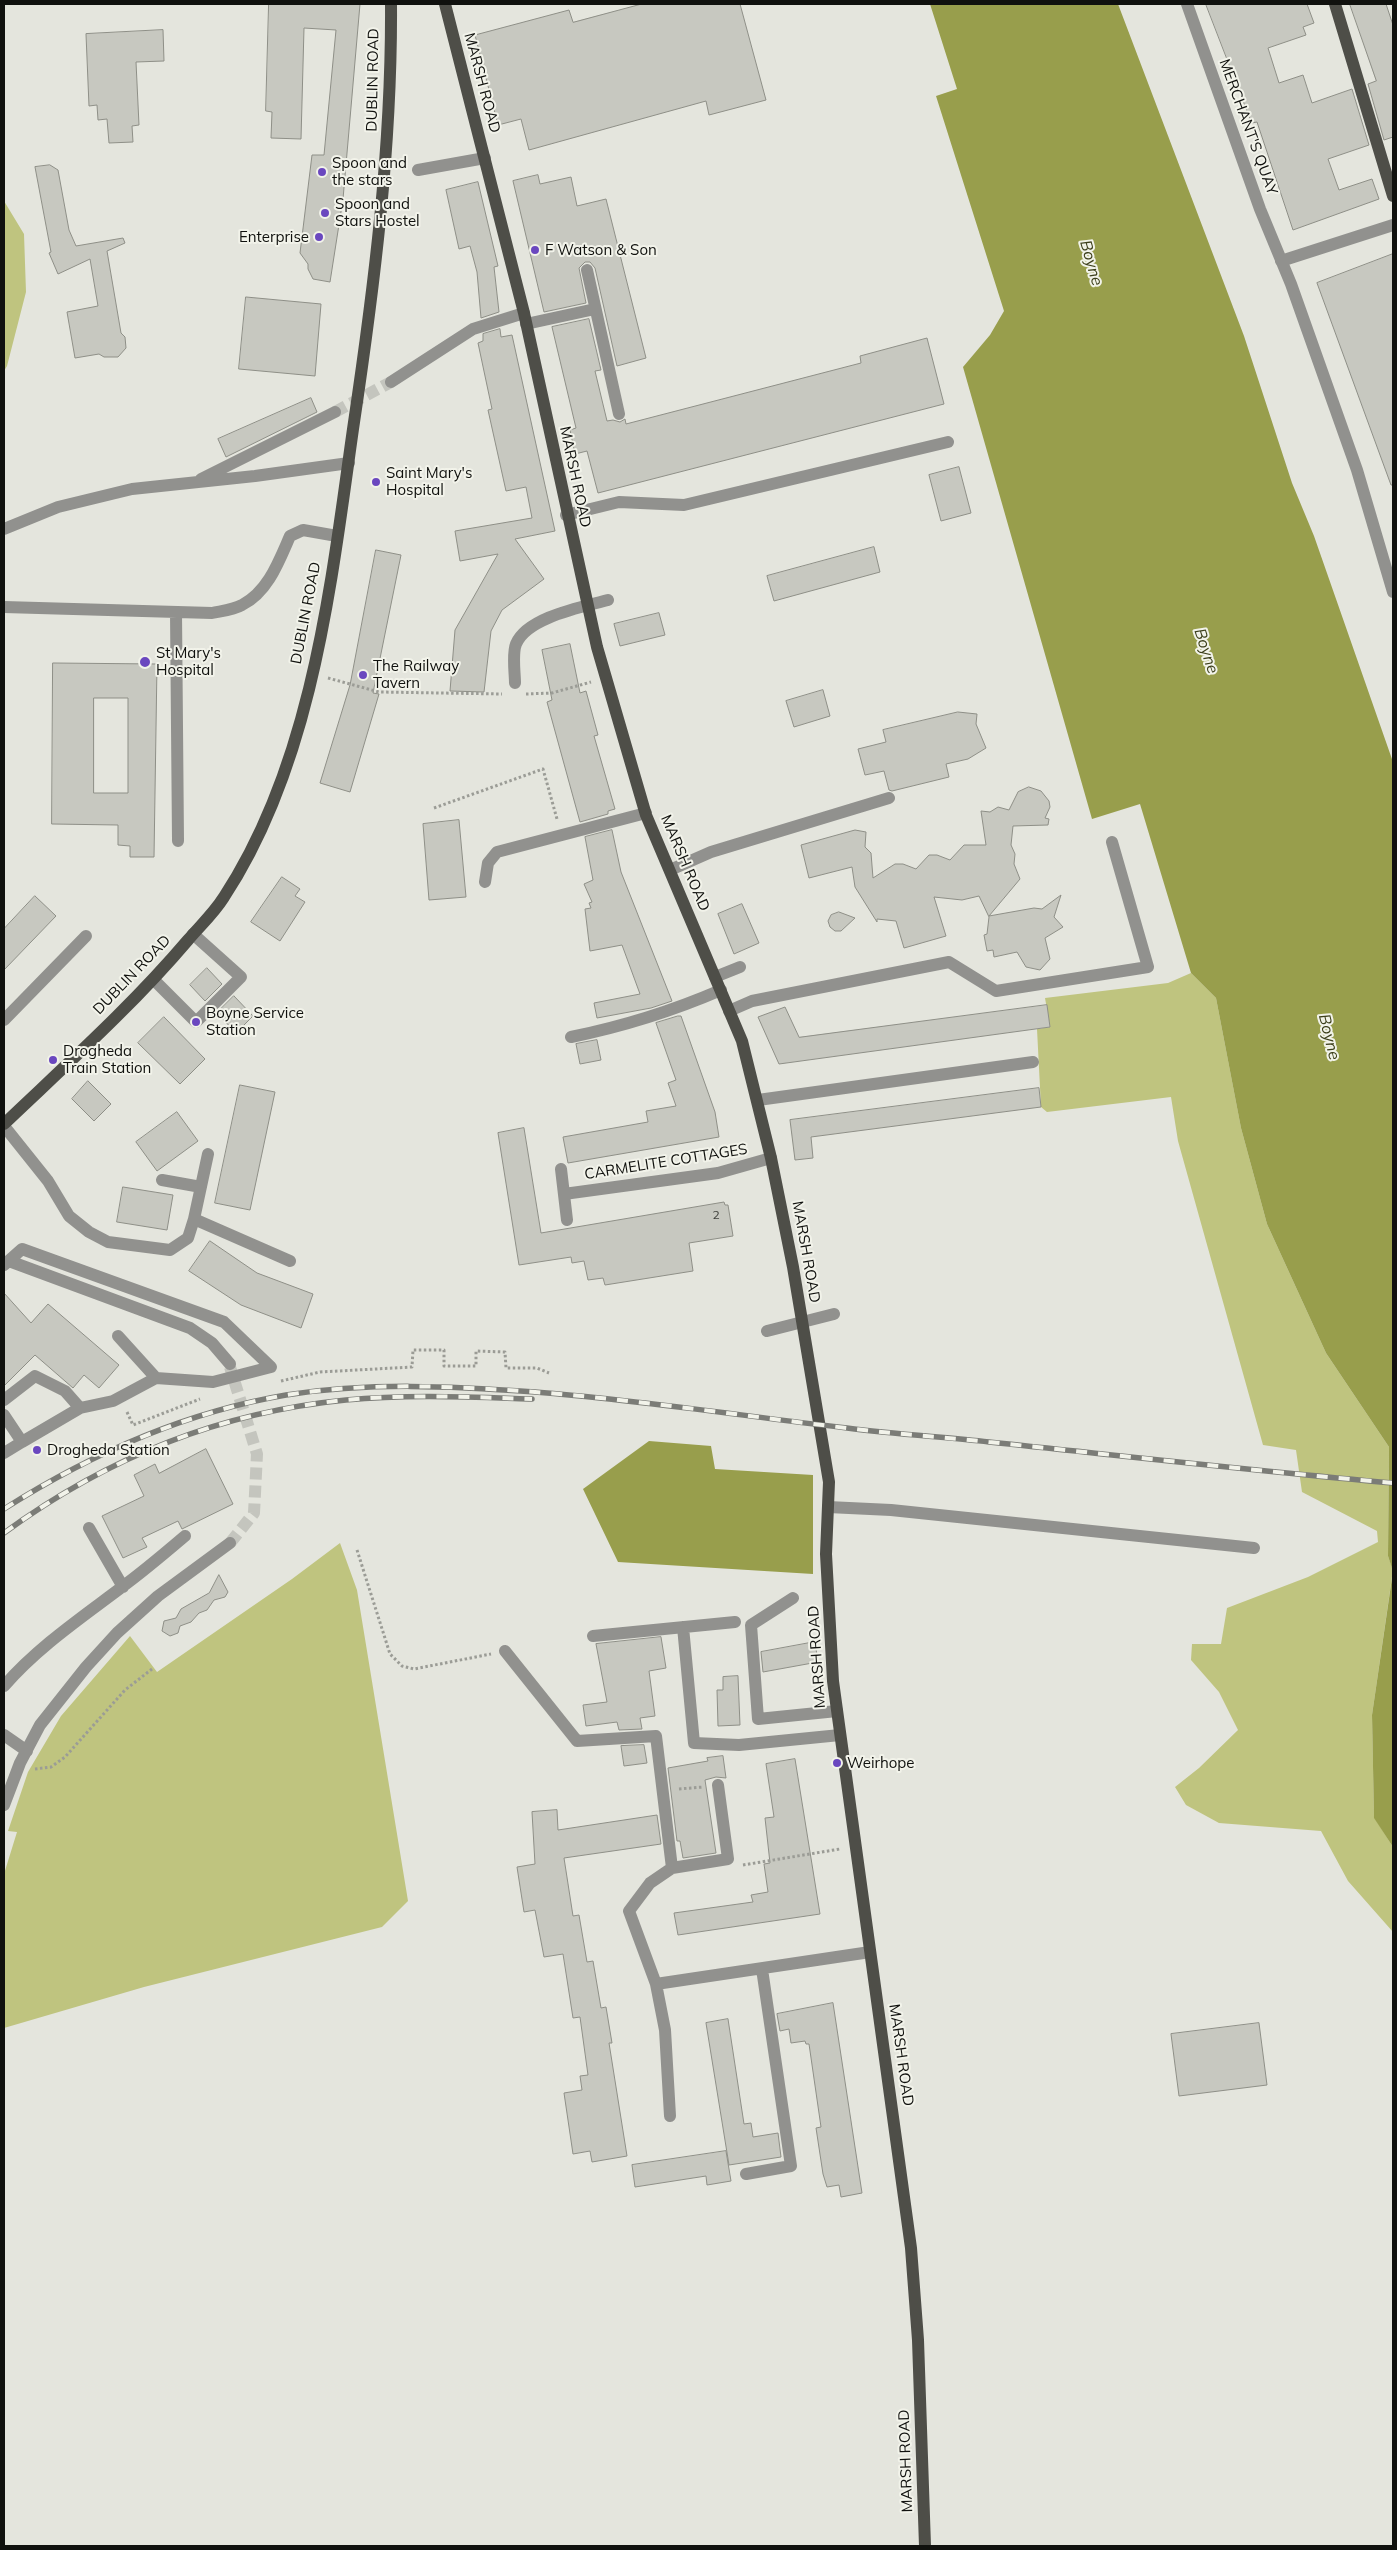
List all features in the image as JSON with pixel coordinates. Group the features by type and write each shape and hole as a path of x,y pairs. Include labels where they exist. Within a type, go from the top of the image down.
{"main road":[{"name":"DUBLIN ROAD","path":"4,1125 154,980 223,899 258,837 284,774 312,674 324,613 349,463 364,357 388,138 391,4"},
{"name":"MARSH ROAD","path":"445,4 525,319 566,514 606,678 646,813 742,1041 772,1158 802,1322 828,1482 827,1562 833,1681 911,2248 918,2350 925,2546"},
{"path":"1335,4 1393,196"}],"street":[{"name":"MERCHANT'S QUAY","path":"1187,4 1260,209 1281,261 1357,470 1393,592"},
{"path":"418,170 485,158"},
{"path":"1281,261 1393,225"},
{"path":"587,270 619,414"},
{"path":"391,382 473,329 595,309"},
{"path":"194,482 335,412"},
{"path":"566,514 619,502 684,505 948,442"},
{"path":"4,529 58,507 132,489 349,463"},
{"path":"4,607 212,613 240,606 258,595 278,562 290,536 303,530 337,536"},
{"path":"516,691 515,646 524,632 551,617 608,600"},
{"path":"176,612 178,841"},
{"path":"670,870 711,852 889,798"},
{"path":"486,882 488,863 497,852 646,813"},
{"path":"730,1011 752,1001 949,962 996,991 1148,967 1112,842"},
{"path":"154,980 196,1022 241,976 193,934"},
{"path":"4,1020 86,936"},
{"path":"716,977 740,967"},
{"path":"571,1036 624,1026 677,1010 721,990"},
{"path":"758,1100 1033,1062"},
{"path":"4,1125 48,1181 69,1216 108,1242 170,1250 188,1238 208,1154"},
{"name":"CARMELITE COTTAGES","path":"564,1194 718,1173 772,1158"},
{"path":"561,1169 567,1220"},
{"path":"162,1180 201,1187"},
{"path":"194,1219 290,1261"},
{"path":"4,1453 80,1408 113,1401 156,1378 213,1382 271,1367 224,1322 22,1249 6,1263 190,1328 212,1343 230,1364"},
{"path":"767,1331 834,1314"},
{"path":"118,1336 156,1378"},
{"path":"4,1400 35,1376 65,1391 80,1408"},
{"path":"4,1415 22,1442"},
{"path":"828,1507 892,1510 1254,1548"},
{"path":"88,1528 123,1587"},
{"path":"4,1686 61,1633 123,1587 186,1536"},
{"path":"4,1805 20,1763 40,1724 117,1633 158,1596 230,1543"},
{"path":"793,1598 751,1626 758,1719 837,1711"},
{"path":"593,1636 735,1622"},
{"path":"683,1627 694,1742 738,1745 840,1735"},
{"path":"505,1651 577,1741 656,1736 672,1868"},
{"path":"4,1735 26,1751"},
{"path":"670,2116 665,2030 656,1984 629,1911 650,1883 672,1868 728,1859 718,1785"},
{"path":"656,1984 870,1952"},
{"path":"746,2174 791,2166 762,1968"}],"path":[{"path":"312,674 379,692 516,691 552,693 606,678"},
{"path":"434,808 543,769 560,834"},
{"path":"381,1369 412,1367 413,1350 444,1350 444,1366 476,1366 476,1351 506,1352 506,1368 537,1368 550,1373"},
{"path":"357,1550 390,1654 402,1666 414,1669 488,1654"},
{"path":"20,1763 33,1769 51,1768 65,1758 125,1690 152,1669"},
{"path":"664,1791 718,1785"},
{"path":"728,1859 742,1865 855,1846"}],"shaded area":[{"path":"4,201 24,234 26,292 7,366 4,371"},
{"path":"1191,973 1216,998 1241,1128 1267,1224 1326,1353 1389,1447 1388,1556 1393,1570 1372,1715 1374,1817 1393,1847 1393,1932 1348,1881 1321,1831 1219,1823 1186,1805 1175,1787 1199,1768 1238,1730 1219,1692 1191,1660 1192,1644 1221,1644 1227,1608 1308,1577 1378,1542 1377,1531 1302,1492 1296,1450 1263,1445 1178,1141 1171,1097 1047,1112 1041,1107 1037,1029 1050,1027 1045,998 1168,983"},
{"path":"340,1543 357,1590 408,1901 382,1927 144,1987 4,2028 4,1874 17,1832 8,1831 28,1772 61,1716 130,1636 157,1672 292,1579"}],"water":[{"name":"Boyne","path":"930,4 1118,4 1244,336 1292,483 1314,536 1393,762 1393,1571 1388,1556 1389,1447 1326,1353 1267,1224 1241,1128 1216,998 1191,973 1140,804 1092,819 963,367 990,335 1004,311 936,96 957,89"},
{"path":"649,1441 711,1446 715,1469 813,1475 813,1574 618,1562 583,1489"},
{"path":"1393,1571 1393,1847 1374,1818 1372,1715"}],"building":[{"path":"269,4 360,4 343,199 330,282 313,279 308,269 308,264 300,253 312,155 324,155 336,30 304,28 301,139 271,138 272,112 266,111"},
{"path":"642,4 740,4 766,100 709,115 706,101 529,150 521,119 498,125 475,35 569,10 573,22"},
{"path":"1206,4 1307,4 1314,23 1303,27 1306,35 1268,48 1279,83 1303,75 1312,103 1352,89 1369,145 1328,159 1339,190 1372,179 1379,199 1293,230 1257,122 1252,123"},
{"path":"1350,4 1386,4 1393,25 1393,137 1384,140 1368,84 1376,81"},
{"path":"163,30 164,61 136,62 139,125 132,126 133,142 109,143 107,119 98,120 97,105 89,106 86,34"},
{"path":"50,165 58,170 69,230 76,246 123,238 125,243 107,251 121,333 125,337 126,348 118,357 104,357 99,354 75,358 67,312 98,306 90,259 58,274 49,253 51,252 35,167"},
{"path":"538,175 540,184 571,177 577,206 606,199 646,358 617,366 595,268 590,262 585,262 579,268 586,303 544,312 513,181"},
{"path":"478,182 498,266 494,267 499,312 481,318 477,272 470,246 459,249 446,190"},
{"path":"1393,254 1393,485 1391,485 1317,283"},
{"path":"246,297 321,304 315,376 239,369"},
{"path":"589,319 601,370 595,371 607,421 620,422 625,419 626,424 861,363 860,356 927,338 944,404 598,493 587,451 575,454 570,430 576,428 552,327"},
{"path":"500,329 501,337 512,335 555,531 515,539 544,579 502,610 491,631 484,692 450,691 455,630 498,554 460,561 455,531 532,518 526,487 506,491 488,410 492,409 478,343 483,341 483,334"},
{"path":"311,398 317,412 226,457 218,439"},
{"path":"959,467 971,513 941,521 929,475"},
{"path":"874,547 880,572 774,601 767,576"},
{"path":"376,550 401,555 373,693 379,694 350,792 320,783 350,685"},
{"path":"659,613 665,635 620,646 614,624"},
{"path":"570,644 580,693 586,691 598,735 594,736 615,809 608,811 608,814 580,822 547,702 552,700 542,650"},
{"path":"53,663 157,664 154,857 130,857 130,846 118,845 118,825 52,824","holes":["94,698 128,698 128,793 94,793"]},
{"path":"823,690 830,716 794,727 786,701"},
{"path":"958,712 977,714 976,724 986,748 968,759 946,764 949,777 892,791 889,790 884,771 865,775 858,749 886,742 883,730"},
{"path":"1029,787 1041,791 1049,801 1050,807 1045,818 1049,819 1048,825 1013,826 1011,845 1015,854 1014,864 1020,879 989,916 1034,908 1042,909 1061,895 1054,917 1063,927 1045,938 1050,959 1040,970 1026,967 1017,952 994,957 993,950 987,951 984,935 987,934 989,917 979,896 962,900 934,897 946,936 904,948 896,921 877,919 877,922 855,887 852,867 809,878 801,845 855,830 866,832 865,847 871,853 873,878 895,864 903,864 916,869 929,855 937,855 950,860 964,845 986,845 981,811 990,812 998,807 1009,810 1018,792"},
{"path":"459,820 466,897 429,900 423,824"},
{"path":"612,830 621,872 672,1001 651,1008 597,1018 594,1003 640,994 622,945 590,951 585,909 591,908 589,903 592,902 584,884 593,880 585,837"},
{"path":"282,877 300,889 295,896 305,902 280,941 251,922"},
{"path":"35,896 56,916 4,970 4,929"},
{"path":"742,904 759,943 734,954 718,914"},
{"path":"839,912 855,918 841,931 835,931 830,927 828,921 831,915"},
{"path":"207,968 222,984 205,1001 190,985"},
{"path":"234,996 253,1016 236,1033 217,1013"},
{"path":"1047,1005 1050,1027 779,1064 758,1017 785,1007 799,1037"},
{"path":"681,1016 715,1112 719,1137 568,1163 563,1137 648,1122 646,1111 676,1106 668,1083 676,1080 656,1023"},
{"path":"164,1017 205,1059 180,1084 138,1043"},
{"path":"597,1040 601,1060 580,1064 576,1044"},
{"path":"88,1081 111,1104 94,1121 72,1099"},
{"path":"240,1085 275,1092 250,1210 215,1203"},
{"path":"1039,1088 1041,1107 811,1137 813,1158 795,1160 790,1120"},
{"path":"177,1112 198,1141 157,1171 136,1142"},
{"path":"524,1128 541,1233 724,1202 725,1205 728,1205 733,1236 689,1243 693,1271 605,1285 603,1278 588,1280 584,1261 572,1263 571,1257 519,1265 498,1133"},
{"path":"123,1187 173,1195 167,1230 117,1222"},
{"path":"210,1241 257,1273 313,1294 301,1328 241,1305 189,1271"},
{"path":"4,1293 31,1323 48,1304 119,1365 99,1388 84,1375 73,1388 35,1355 4,1386"},
{"path":"206,1449 233,1504 182,1529 178,1521 142,1538 147,1547 123,1558 102,1516 144,1496 134,1475 155,1464 159,1473"},
{"path":"219,1575 228,1592 225,1597 214,1600 207,1610 199,1613 191,1622 180,1626 178,1633 170,1636 162,1631 164,1621 176,1618 181,1609 209,1593"},
{"path":"661,1637 666,1668 649,1671 655,1716 640,1718 642,1729 619,1730 617,1722 586,1726 583,1705 607,1702 596,1644"},
{"path":"815,1642 818,1662 763,1672 761,1652"},
{"path":"738,1676 740,1725 718,1726 717,1690 723,1690 723,1677"},
{"path":"644,1745 647,1763 624,1766 621,1746"},
{"path":"723,1756 726,1778 716,1777 705,1780 716,1853 683,1858 680,1841 677,1841 668,1768 708,1761 707,1758"},
{"path":"795,1759 820,1914 678,1935 674,1913 753,1902 751,1895 768,1892 764,1864 770,1863 765,1818 774,1817 766,1764"},
{"path":"557,1810 558,1830 657,1815 661,1844 564,1858 573,1916 579,1915 587,1962 593,1961 601,2008 606,2007 612,2043 609,2043 627,2156 592,2162 590,2151 573,2154 564,2093 582,2090 580,2076 588,2075 580,2017 573,2018 563,1954 544,1957 535,1910 524,1912 517,1867 535,1864 532,1812"},
{"path":"833,2003 862,2193 841,2197 839,2185 827,2187 823,2174 816,2128 821,2127 809,2044 806,2044 805,2041 791,2043 789,2029 780,2031 777,2014"},
{"path":"728,2019 744,2124 751,2123 753,2137 778,2133 781,2157 729,2165 706,2023"},
{"path":"1259,2023 1267,2085 1179,2096 1171,2034"},
{"path":"726,2151 731,2181 707,2185 706,2176 635,2187 632,2165"}],"tunnel":[{"path":"335,412 391,382"},
{"path":"230,1367 257,1454 254,1513 230,1543"}],"railway":[{"path":"4,1509 36,1489 104,1454 139,1438 212,1412 286,1395 348,1388 410,1386 574,1395 865,1430 1393,1483"},
{"path":"4,1533 82,1483 123,1462 166,1443 254,1415 299,1406 369,1398 439,1396 532,1399"}],"place":[{"name":"Spoon and the stars","path":"322,172"},
{"name":"Spoon and Stars Hostel","path":"325,213"},
{"name":"Enterprise","path":"319,237"},
{"name":"F Watson & Son","path":"535,250"},
{"name":"Saint Mary's Hospital","path":"376,482"},
{"name":"St Mary's Hospital","path":"145,662"},
{"name":"The Railway Tavern","path":"363,675"},
{"name":"Boyne Service Station","path":"196,1022"},
{"name":"Drogheda Train Station","path":"53,1060"},
{"name":"Drogheda Station","path":"37,1450"},
{"name":"Weirhope","path":"837,1763"}]}
